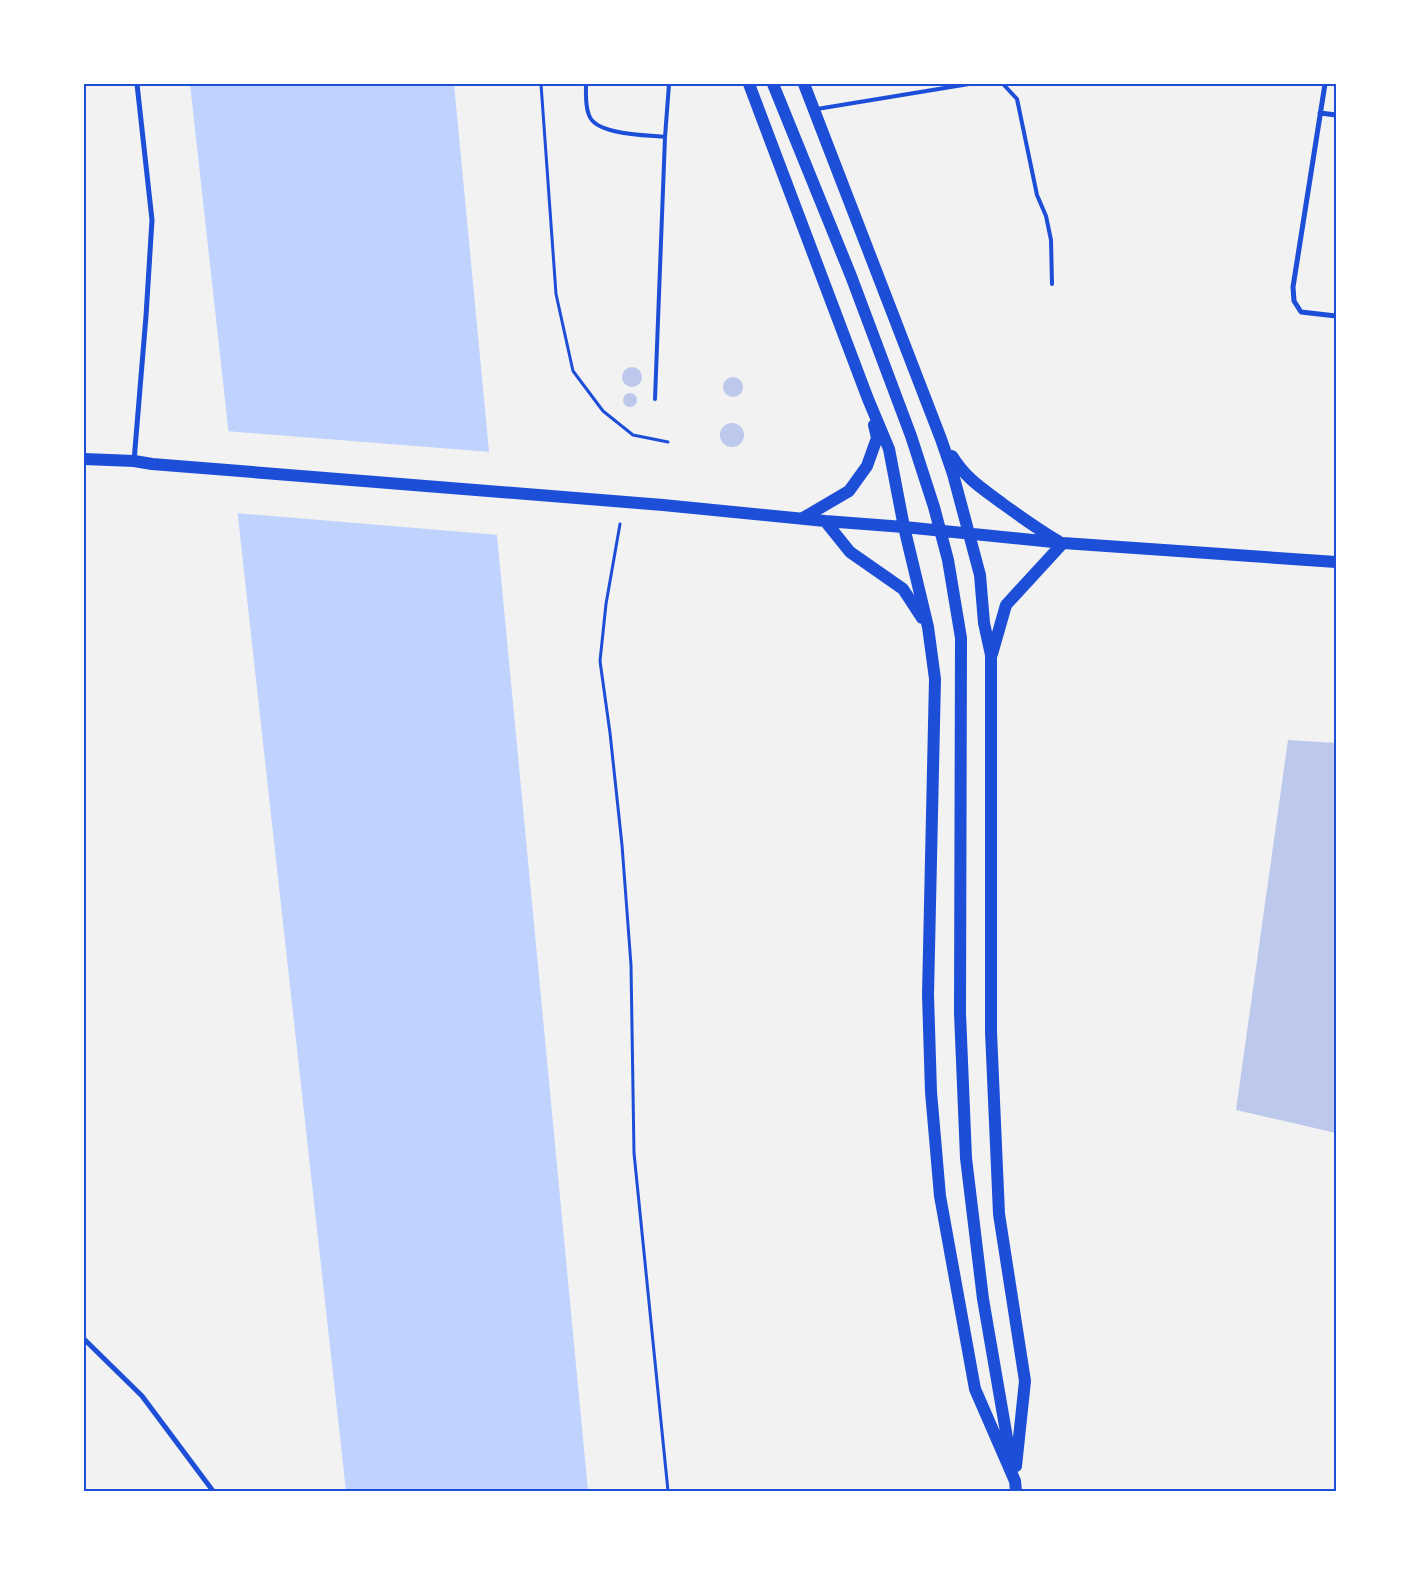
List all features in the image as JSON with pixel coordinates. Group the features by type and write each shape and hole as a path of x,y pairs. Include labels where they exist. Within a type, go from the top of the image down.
{"main road":[{"path":"749,84 868,399 889,449 904,527 928,627 935,679 928,995 932,1092 940,1196 975,1389 1016,1486"},
{"path":"773,84 850,276 911,436 948,560 961,638 962,942 960,1012 966,1158 983,1298 1016,1486"},
{"path":"804,84 941,439 953,474 980,575 984,623 992,656 991,968 994,1107 999,1214 1025,1381 1016,1486"},
{"path":"803,518 850,491 867,466 877,438 868,399"},
{"path":"941,439 961,471 983,490 1034,527 1063,543"},
{"path":"84,459 134,461 803,518 1063,543 1336,562"},
{"path":"825,521 850,552 903,589 928,627"},
{"path":"992,656 1006,605 1063,543"}],"street":[{"path":"134,461 152,220 137,84"},
{"path":"1324,84 1293,287 1294,301 1301,312 1336,316"},
{"path":"1320,112 1336,115"},
{"path":"84,1339 142,1396 213,1491"}],"lane":[{"path":"586,84 589,117 600,128 638,135 665,137"},
{"path":"656,399 665,137 669,84"},
{"path":"814,109 969,84"},
{"path":"1001,84 1017,99 1037,195 1046,216 1052,240 1052,284"}],"path":[{"path":"541,84 556,294 573,371 603,411 633,435 668,442"},
{"path":"624,503 606,604 600,661 622,845 631,965 634,1153 668,1491"}],"water":[{"path":"190,84 454,84 588,1491 346,1491"}],"pier":[{"path":"226,431 491,452 499,535 235,513"}],"building":[{"path":"632,367 639,370 642,377 639,384 632,387 625,384 622,377 625,370"},
{"path":"729,377 737,377 743,383 743,391 737,397 729,397 723,391 723,383"},
{"path":"630,393 635,395 637,400 635,405 630,407 625,405 623,400 625,395"},
{"path":"732,423 737,424 743,430 743,440 737,446 732,447 727,446 721,440 720,435 721,430 727,424"},
{"path":"1288,740 1336,743 1336,1133 1236,1110"}]}
